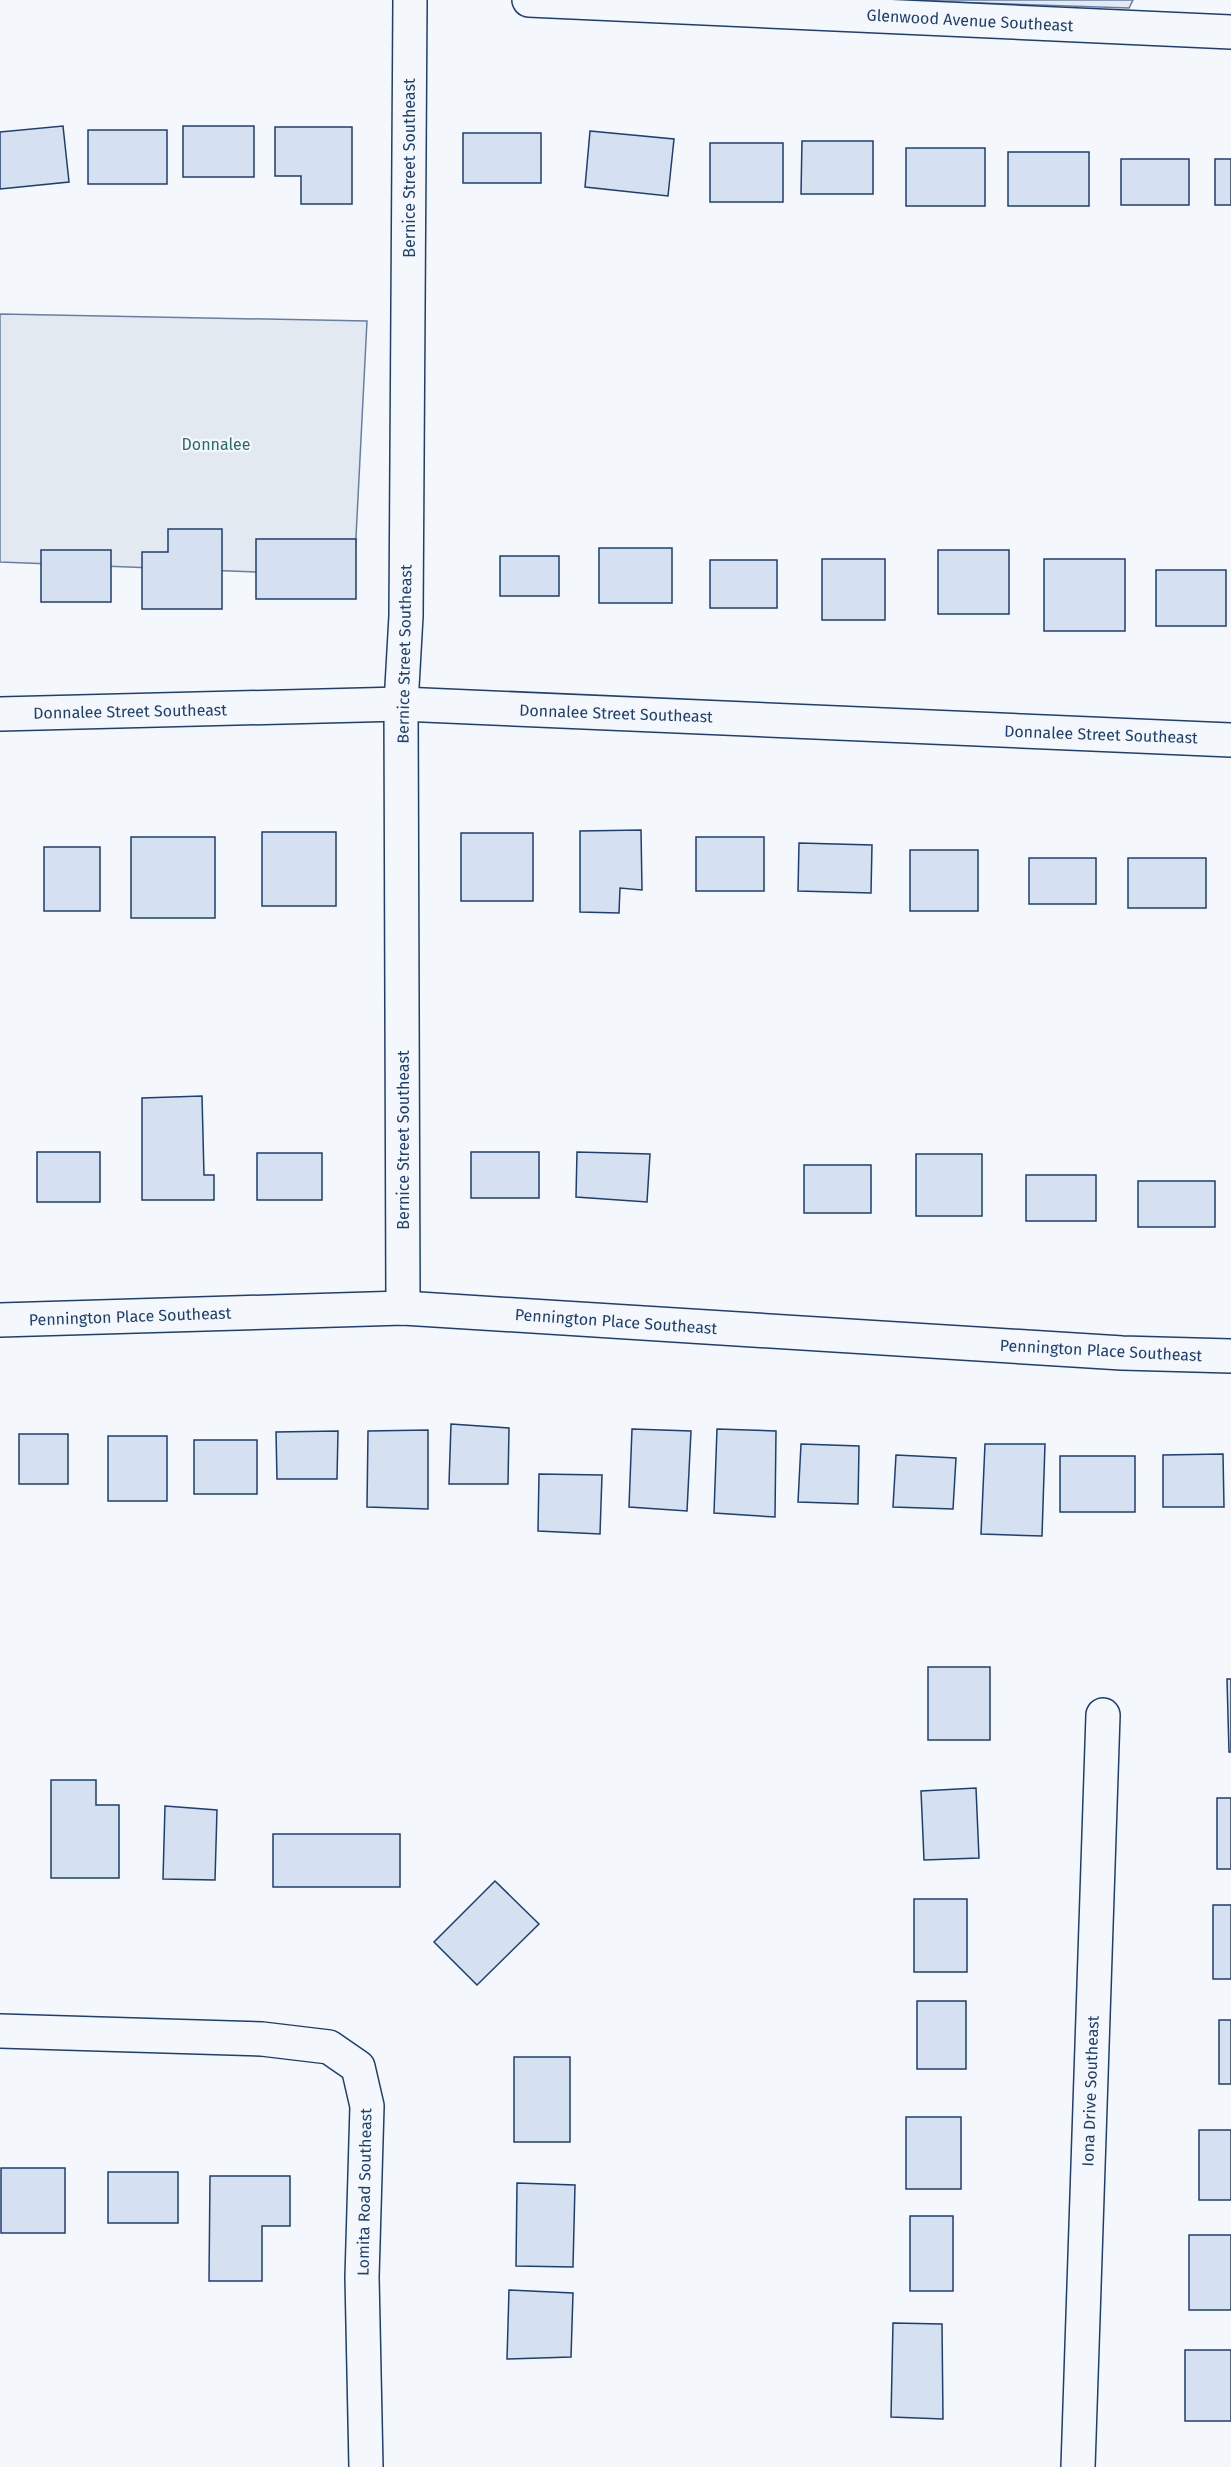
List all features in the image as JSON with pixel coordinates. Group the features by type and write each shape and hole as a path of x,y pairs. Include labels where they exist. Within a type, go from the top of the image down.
{"street":[{"name":"Bernice Street Southeast","path":"403,1308 402,704 406,616 410,0"},
{"name":"Glenwood Avenue Southeast","path":"529,0 1231,32"},
{"name":"Donnalee Street Southeast","path":"0,714 402,704 1231,740"},
{"name":"Pennington Place Southeast","path":"0,1320 403,1308 1122,1353 1231,1356"},
{"name":"Iona Drive Southeast","path":"1078,2467 1103,1715"},
{"name":"Lomita Road Southeast","path":"0,2031 262,2039 329,2047 358,2067 367,2106 362,2277 366,2467"}],"green space":[{"path":"890,0 1133,0 1129,8"},
{"name":"Donnalee","path":"0,314 367,321 354,576 0,562"}],"building":[{"path":"63,126 69,182 0,189 0,132"},
{"path":"183,126 254,126 254,177 183,177"},
{"path":"275,127 352,127 352,204 301,204 301,176 275,176"},
{"path":"88,130 167,130 167,184 88,184"},
{"path":"590,131 674,139 668,196 585,187"},
{"path":"463,133 541,133 541,183 463,183"},
{"path":"802,141 873,141 873,194 801,194"},
{"path":"710,143 783,143 783,202 710,202"},
{"path":"906,148 985,148 985,206 906,206"},
{"path":"1008,152 1089,152 1089,206 1008,206"},
{"path":"1121,159 1189,159 1189,205 1121,205"},
{"path":"1215,159 1231,159 1231,205 1215,205"},
{"path":"168,529 222,529 222,609 142,609 142,552 168,552"},
{"path":"256,539 356,539 356,599 256,599"},
{"path":"599,548 672,548 672,603 599,603"},
{"path":"41,550 111,550 111,602 41,602"},
{"path":"938,550 1009,550 1009,614 938,614"},
{"path":"500,556 559,556 559,596 500,596"},
{"path":"822,559 885,559 885,620 822,620"},
{"path":"1044,559 1125,559 1125,631 1044,631"},
{"path":"710,560 777,560 777,608 710,608"},
{"path":"1156,570 1226,570 1226,626 1156,626"},
{"path":"641,830 642,890 620,888 619,913 580,912 580,831"},
{"path":"262,832 336,832 336,906 262,906"},
{"path":"461,833 533,833 533,901 461,901"},
{"path":"131,837 215,837 215,918 131,918"},
{"path":"696,837 764,837 764,891 696,891"},
{"path":"799,843 872,845 871,893 798,891"},
{"path":"44,847 100,847 100,911 44,911"},
{"path":"910,850 978,850 978,911 910,911"},
{"path":"1029,858 1096,858 1096,904 1029,904"},
{"path":"1128,858 1206,858 1206,908 1128,908"},
{"path":"202,1096 204,1175 214,1175 214,1200 142,1200 142,1098"},
{"path":"37,1152 100,1152 100,1202 37,1202"},
{"path":"471,1152 539,1152 539,1198 471,1198"},
{"path":"577,1152 650,1154 647,1202 576,1197"},
{"path":"257,1153 322,1153 322,1200 257,1200"},
{"path":"916,1154 982,1154 982,1216 916,1216"},
{"path":"804,1165 871,1165 871,1213 804,1213"},
{"path":"1026,1175 1096,1175 1096,1221 1026,1221"},
{"path":"1138,1181 1215,1181 1215,1227 1138,1227"},
{"path":"451,1424 509,1428 508,1484 449,1484"},
{"path":"632,1429 691,1431 687,1511 629,1507"},
{"path":"717,1429 776,1431 775,1517 714,1513"},
{"path":"428,1430 428,1509 367,1507 368,1431"},
{"path":"338,1431 337,1479 277,1479 276,1432"},
{"path":"19,1434 68,1434 68,1484 19,1484"},
{"path":"108,1436 167,1436 167,1501 108,1501"},
{"path":"194,1440 257,1440 257,1494 194,1494"},
{"path":"801,1444 859,1446 858,1504 798,1502"},
{"path":"985,1444 1045,1444 1042,1536 981,1534"},
{"path":"1223,1454 1224,1507 1163,1507 1163,1455"},
{"path":"896,1455 956,1458 953,1509 893,1507"},
{"path":"1060,1456 1135,1456 1135,1512 1060,1512"},
{"path":"539,1474 602,1475 600,1534 538,1531"},
{"path":"928,1667 990,1667 990,1740 928,1740"},
{"path":"1227,1679 1231,1679 1231,1752 1229,1752"},
{"path":"51,1780 96,1780 96,1805 119,1805 119,1878 51,1878"},
{"path":"976,1788 979,1858 924,1860 921,1791"},
{"path":"1217,1798 1231,1798 1231,1869 1217,1869"},
{"path":"165,1806 217,1810 215,1880 163,1879"},
{"path":"273,1834 400,1834 400,1887 273,1887"},
{"path":"495,1881 539,1924 477,1985 434,1942"},
{"path":"914,1899 967,1899 967,1972 914,1972"},
{"path":"1213,1905 1231,1905 1231,1979 1213,1979"},
{"path":"917,2001 966,2001 966,2069 917,2069"},
{"path":"1219,2020 1231,2020 1231,2084 1219,2084"},
{"path":"514,2057 570,2057 570,2142 514,2142"},
{"path":"906,2117 961,2117 961,2189 906,2189"},
{"path":"1199,2130 1231,2130 1231,2200 1199,2200"},
{"path":"1,2168 65,2168 65,2233 1,2233"},
{"path":"108,2172 178,2172 178,2223 108,2223"},
{"path":"210,2176 290,2176 290,2226 262,2226 262,2281 209,2281"},
{"path":"517,2183 575,2185 573,2267 516,2266"},
{"path":"910,2216 953,2216 953,2291 910,2291"},
{"path":"1189,2235 1231,2235 1231,2310 1189,2310"},
{"path":"509,2290 573,2293 571,2357 507,2359"},
{"path":"893,2323 942,2324 943,2419 891,2417"},
{"path":"1185,2350 1231,2350 1231,2421 1185,2421"}]}
